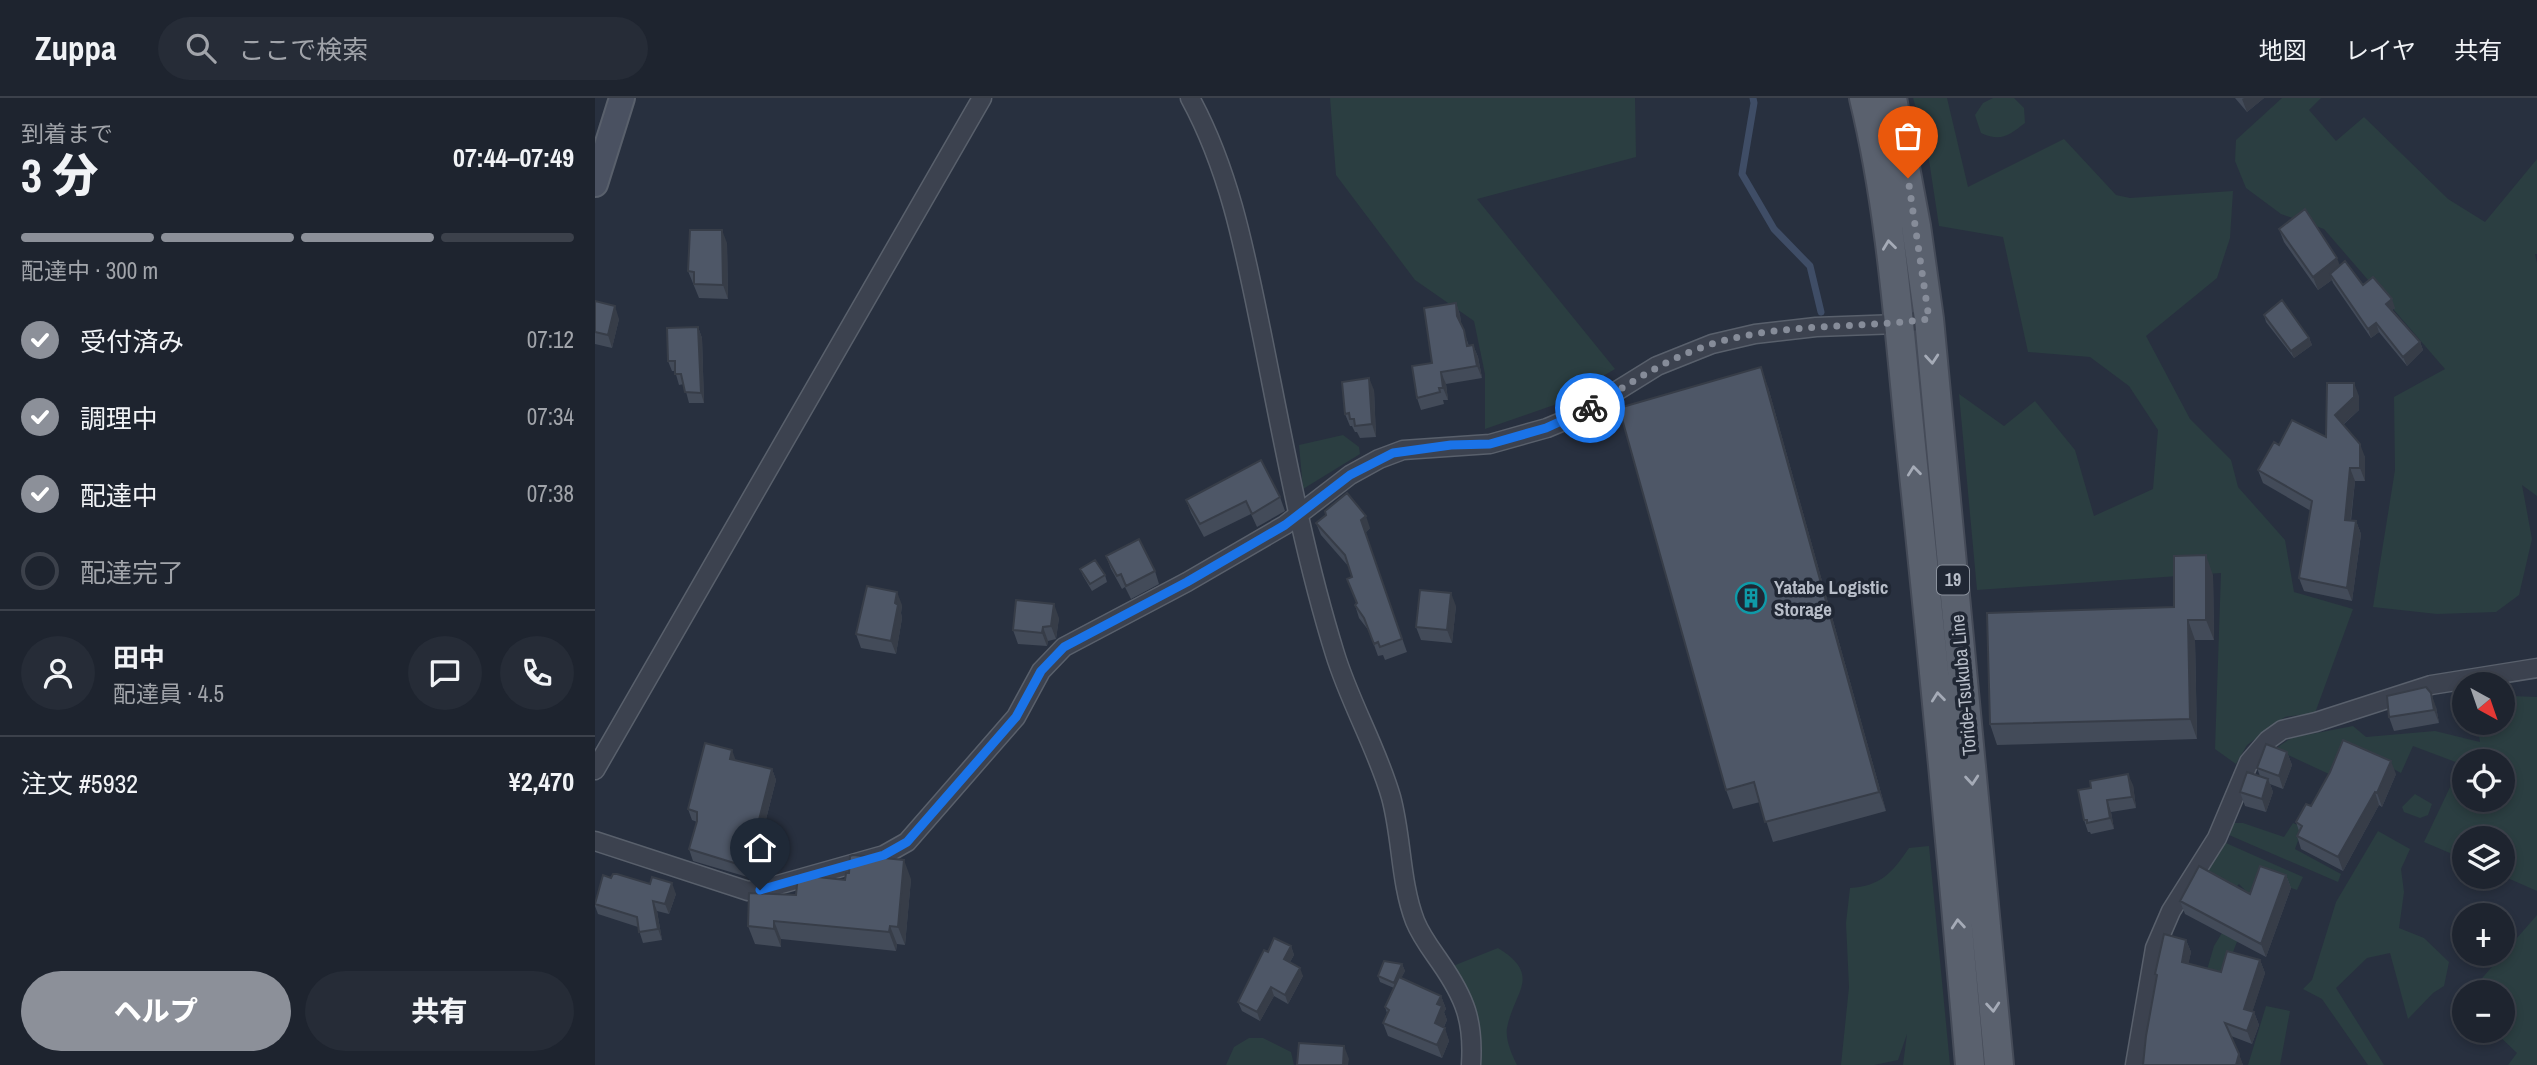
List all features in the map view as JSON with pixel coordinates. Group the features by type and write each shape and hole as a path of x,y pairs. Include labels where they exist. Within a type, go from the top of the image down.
{"main road":[{"name":"Toride-Tsukuba Line","path":"1864,98 1873,136 1898,324 1944,755 1971,1065"},
{"name":"Toride-Tsukuba Line","path":"1892,98 1916,226 1929,319 1999,1065"}],"street":[{"path":"595,184 622,98"},
{"path":"595,770 982,98"},
{"path":"1190,98 1212,145 1241,230 1297,514 1335,654 1384,774 1392,801 1405,881 1415,920 1466,1005 1471,1024 1471,1065"},
{"path":"595,841 748,891 884,855 907,842 1016,717 1041,671 1064,647 1187,582 1285,525 1350,475 1393,453 1451,445 1490,444 1546,428 1578,415 1657,366 1711,344 1755,334 1816,327 1898,324 1929,319"},
{"path":"2135,1065 2155,948 2172,911 2217,838 2249,762 2267,740 2282,730 2431,685 2537,668"}],"shaded area":[{"path":"1330,98 1635,98 1636,157 1477,199 1615,369 1554,405 1485,429 1485,374 1474,321 1415,280 1336,175"},
{"path":"1913,98 1947,98 1968,187 2064,139 2116,195 2130,198 2233,191 2230,238 2217,278 2146,336 2190,419 2231,460 2238,487 2285,540 2294,592 2353,609 2315,713 2285,717 2247,745 2236,764 2215,749 2221,573 1977,590 1959,394 2004,426 2035,401 2075,450 2094,516 2153,489 2158,430 2129,386 2090,357 2028,352 2003,237 1939,226 1927,147"},
{"path":"1993,98 2014,98 2024,108 2025,123 2004,136 1994,137 1981,133 1975,115 1983,103"},
{"path":"2282,98 2321,98 2309,110 2336,141 2364,117 2448,199 2485,222 2537,159 2537,496 2522,485 2532,539 2519,595 2496,612 2437,614 2373,607 2395,470 2394,397 2445,369 2324,229 2281,214 2246,188 2235,161 2236,140"},
{"path":"1343,435 1359,447 1360,454 1303,489 1299,445"},
{"path":"2515,696 2537,697 2537,891 2515,881 2515,826 2452,826 2452,854 2424,842 2452,783 2452,812 2515,812 2515,749 2452,749 2452,761 2413,746 2401,773 2345,743 2329,774 2275,749 2291,738 2353,726 2366,737 2435,731 2480,742 2479,735 2515,735"},
{"path":"2415,794 2432,804 2428,815 2420,818 2404,812 2402,807"},
{"path":"2232,823 2243,823 2284,837 2293,823 2303,827 2295,849 2341,874 2338,882 2229,835"},
{"path":"2378,831 2410,849 2401,869 2404,892 2399,928 2424,938 2449,962 2444,986 2433,993 2408,1019 2390,953 2367,958 2336,988 2384,1065 2368,1065 2322,999 2303,989 2312,980 2336,902"},
{"path":"2226,843 2303,877 2297,890 2261,878 2224,976 2207,970 2214,946 2247,892 2239,884 2230,894 2203,876"},
{"path":"1929,846 1950,1065 1903,1065 1907,1034 1898,1060 1874,1065 1841,1065 1849,987 1846,923 1850,888 1861,887 1885,877 1909,848"},
{"path":"2537,915 2537,1065 2508,1065 2517,1053 2507,1043 2515,1043 2515,980 2480,980 2493,966 2515,966 2515,940"},
{"path":"1498,948 1512,958 1522,976 1522,985 1507,1028 1509,1047 1517,1065 1478,1065 1475,1013 1468,991 1453,966"},
{"path":"2266,1006 2290,1011 2280,1065 2248,1065"},
{"path":"1249,1038 1263,1038 1291,1052 1294,1065 1226,1065 1234,1047"}],"building":[{"path":"2305,209 2337,258 2313,277 2279,229"},
{"path":"690,230 722,230 723,285 694,284 694,272 688,271"},
{"path":"2345,261 2363,285 2373,277 2392,299 2386,304 2420,342 2403,357 2376,323 2368,329 2330,274"},
{"path":"2282,300 2309,338 2291,351 2264,315"},
{"path":"595,301 615,306 608,335 595,332"},
{"path":"1456,303 1457,316 1464,330 1467,346 1473,345 1477,366 1441,372 1443,388 1439,388 1440,392 1417,398 1412,366 1432,363 1424,308"},
{"path":"698,327 701,393 685,392 681,374 675,374 675,361 668,361 667,328"},
{"name":"Yatabe Logistic Storage","path":"1761,367 1879,792 1765,822 1754,782 1726,790 1619,408"},
{"path":"1369,378 1372,424 1355,426 1349,413 1345,414 1342,382"},
{"path":"2327,383 2354,383 2354,397 2335,415 2360,444 2360,468 2350,468 2345,520 2356,521 2347,588 2299,578 2312,501 2258,470 2274,442 2279,445 2292,420 2326,437"},
{"path":"1261,460 1280,497 1252,514 1246,501 1200,524 1186,500"},
{"path":"1347,493 1366,516 1361,520 1402,639 1380,647 1378,642 1374,644 1364,618 1355,605 1357,603 1347,579 1352,577 1345,555 1316,523 1326,515 1325,511"},
{"path":"1139,539 1155,571 1126,586 1121,574 1117,576 1106,556"},
{"path":"2206,555 2206,620 2188,620 2190,719 1990,724 1987,613 2174,607 2174,556"},
{"path":"1095,560 1105,575 1090,584 1080,569"},
{"path":"867,586 897,592 895,603 898,605 891,641 856,634"},
{"path":"1420,590 1451,593 1447,630 1416,627"},
{"path":"1016,600 1054,604 1051,626 1043,627 1042,633 1013,630"},
{"path":"2426,687 2431,693 2434,710 2389,717 2387,696"},
{"path":"2343,740 2391,761 2377,793 2375,792 2338,857 2297,836 2302,826 2296,822 2306,804 2311,806 2330,772"},
{"path":"705,743 732,750 730,759 772,769 747,867 689,849 697,812 688,809"},
{"path":"2266,744 2287,752 2279,776 2257,768"},
{"path":"2247,772 2268,779 2262,799 2240,792"},
{"path":"2128,774 2132,797 2107,800 2110,818 2087,823 2087,820 2084,820 2078,790 2091,788 2090,781"},
{"path":"850,856 904,860 898,927 890,926 889,932 774,921 774,929 748,926 749,893 796,895 798,875 845,880 846,873 849,873"},
{"path":"2199,866 2250,894 2260,866 2286,875 2261,944 2180,901"},
{"path":"613,874 650,884 652,877 672,883 665,904 653,901 658,929 639,932 637,917 595,904 603,875 611,878"},
{"path":"2164,934 2186,940 2182,962 2221,972 2227,951 2260,960 2244,1009 2254,1012 2247,1031 2225,1023 2239,1054 2236,1065 2143,1065 2157,975 2155,974"},
{"path":"1274,938 1291,946 1284,959 1300,968 1285,995 1271,987 1257,1012 1238,1002 1264,950 1268,952"},
{"path":"1384,961 1402,964 1394,983 1378,976"},
{"path":"1399,977 1441,996 1437,1004 1442,1006 1435,1023 1445,1028 1437,1045 1383,1023 1389,1010 1385,1007"},
{"path":"1299,1043 1344,1046 1343,1065 1297,1065"}],"waterway":[{"path":"1753,98 1742,174 1774,229 1810,266 1821,312"}],"way so far":[{"path":"1590,408 1657,366 1711,344 1755,334 1816,327 1898,324 1929,319 1908,178"}],"place":[{"name":"Yatabe Logistic Storage","path":"1751,598"}],"route":[{"path":"760,890 884,855 907,842 1016,717 1041,671 1064,647 1187,582 1285,525 1350,475 1403,450 1490,444 1546,428 1590,408"}]}
